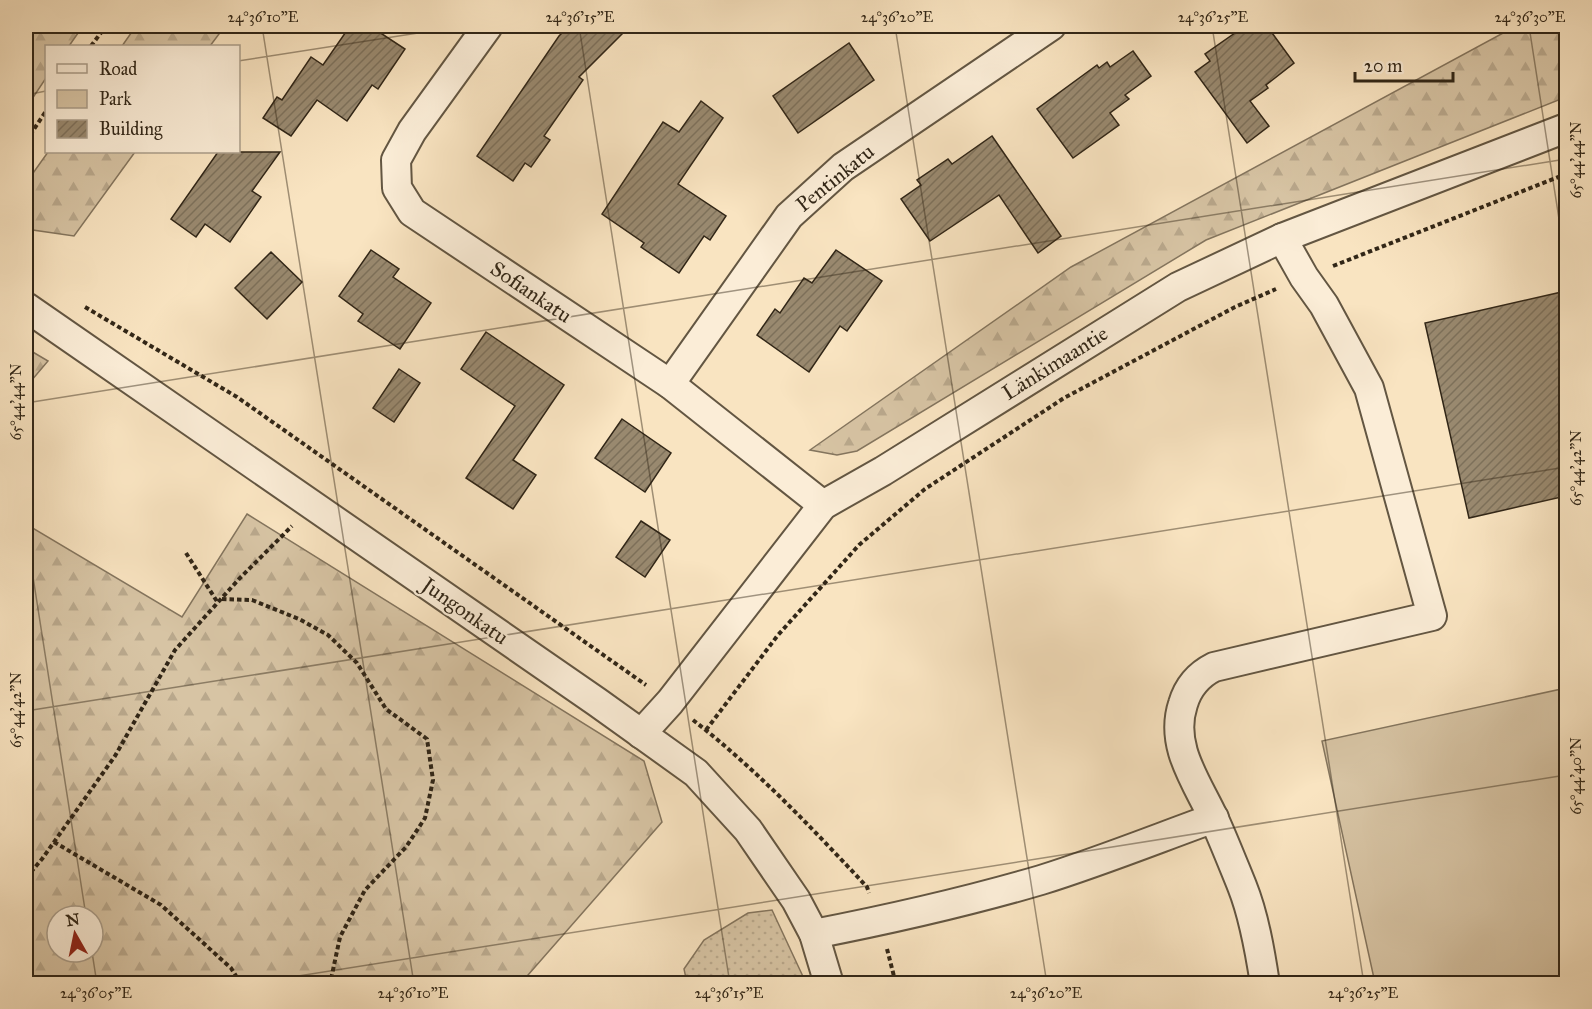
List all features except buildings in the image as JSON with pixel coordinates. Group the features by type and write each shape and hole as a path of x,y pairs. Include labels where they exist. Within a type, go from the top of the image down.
{"street":[{"name":"Sofiankatu","path":"488,26 412,131 396,160 397,188 411,212 670,384 823,505"},
{"name":"Pentinkatu","path":"670,384 789,216 843,167 1051,26"},
{"name":"Länkimaantie","path":"641,734 670,702 823,505 883,471 1178,286 1282,238 1566,128"},
{"path":"1265,984 1260,953 1243,889 1214,818 1182,751 1178,729 1179,714 1186,694 1200,676 1214,667 1431,616 1368,388 1324,305 1304,277 1282,238"},
{"name":"Jungonkatu","path":"26,307 696,773 748,830 796,900 814,934 829,984"},
{"path":"814,934 953,904 1043,879 1214,818"}],"path":[{"path":"92,45 106,26"},
{"path":"26,141 45,112"},
{"path":"706,730 778,635 859,545 925,489 1064,398 1235,308 1304,277 1566,174"},
{"path":"26,878 115,756 175,650 313,506"},
{"path":"186,554 218,603"},
{"path":"222,599 252,600 328,634 357,663 386,709 427,739 434,780 425,818 406,847 365,890 340,937 330,984"},
{"path":"54,842 161,905 231,968 241,984"}],"green space":[{"path":"26,26 83,26 70,45 45,45 45,80 26,108"},
{"path":"136,26 225,26 211,45 123,45"},
{"path":"1516,26 1566,26 1566,97 1206,240 857,451 837,455 810,450 1071,267"},
{"path":"47,153 134,153 74,236 26,229 26,183"},
{"path":"26,348 48,361 26,387"},
{"path":"247,514 644,761 662,822 521,983 26,983 26,524 182,617"},
{"path":"1566,688 1566,983 1375,983 1322,741"},
{"path":"772,910 806,983 687,983 684,969 704,940 748,913"}]}
